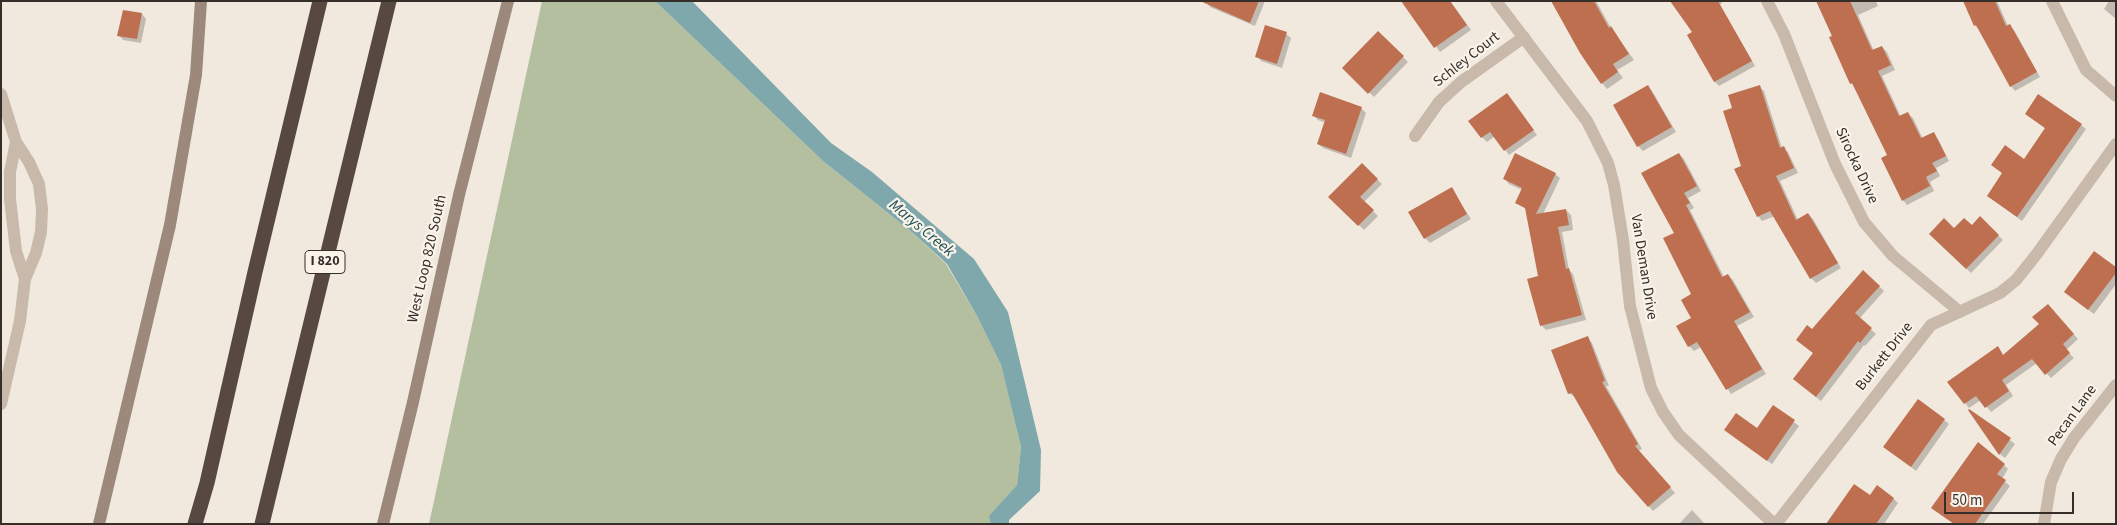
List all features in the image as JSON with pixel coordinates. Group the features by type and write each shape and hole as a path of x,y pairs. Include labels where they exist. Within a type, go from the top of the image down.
{"highway":[{"path":"195,524 320,1"},
{"name":"I 820","path":"262,524 389,1"}],"main road":[{"path":"99,524 170,225 196,75 201,1"},
{"path":"499,1 500,31"},
{"name":"West Loop 820 South","path":"382,524 413,402 459,195 508,1"}],"street":[{"name":"Van Deman Drive","path":"1496,1 1587,121 1608,163 1622,231 1630,306 1651,388 1663,412 1679,435 1775,524"},
{"name":"Sirocka Drive","path":"1767,1 1784,34 1835,164 1864,222 1893,256 1960,312"},
{"path":"2052,1 2086,70 2116,96"},
{"name":"Schley Court","path":"1415,136 1439,102 1461,82 1524,37"},
{"path":"1,94 16,142 30,162 39,184 42,209 41,232 36,252 25,279 20,321 1,404"},
{"path":"16,142 10,172 10,199 16,252 25,279"},
{"name":"Burkett Drive","path":"1775,524 1931,325 1938,320 2000,293 2016,280 2116,144"},
{"name":"Pecan Lane","path":"2044,524 2049,489 2062,459 2074,438 2116,385"}],"green space":[{"path":"542,1 655,1 823,161 913,233 946,264 977,316 1001,365 1021,447 1017,485 990,516 991,524 429,524"}],"water":[{"name":"Marys Creek","path":"655,1 692,1 831,143 872,172 974,259 1008,312 1041,450 1040,491 1009,520 1009,524 991,524 989,516 1017,485 1021,447 1001,365 977,316 947,264 913,233 823,161"}],"building":[{"path":"1200,1 1259,1 1250,23"},
{"path":"1401,1 1450,1 1467,25 1434,48"},
{"path":"1551,1 1594,1 1609,28 1611,26 1629,54 1613,64 1618,72 1601,84 1580,53"},
{"path":"1670,1 1718,1 1752,61 1714,82 1687,35 1692,32"},
{"path":"1816,1 1850,1 1872,50 1882,46 1891,65 1878,71 1899,116 1908,112 1921,138 1934,132 1946,156 1932,163 1937,171 1926,177 1930,186 1902,201 1881,158 1887,155 1852,83 1850,84 1829,37 1832,36"},
{"path":"1963,1 1995,1 2006,26 2010,24 2037,72 2010,87 1976,25 1974,26"},
{"path":"123,10 142,13 137,39 117,36"},
{"path":"1265,25 1287,32 1277,64 1255,57"},
{"path":"1378,31 1404,56 1368,94 1342,68"},
{"path":"1648,85 1672,127 1637,147 1613,105"},
{"path":"1760,85 1780,148 1784,146 1794,168 1776,176 1796,220 1808,213 1838,263 1810,279 1770,211 1757,217 1734,169 1741,166 1723,111 1732,108 1728,95"},
{"path":"1320,92 1362,107 1346,154 1317,144 1325,120 1312,116"},
{"path":"1507,93 1534,130 1504,151 1490,132 1481,138 1468,121"},
{"path":"2038,94 2082,124 2017,217 1987,196 2002,173 1991,165 2005,145 2024,159 2045,128 2025,114"},
{"path":"1515,153 1556,173 1536,214 1566,209 1569,225 1558,227 1566,269 1569,268 1582,315 1540,326 1527,279 1538,276 1525,208 1515,203 1522,188 1503,179"},
{"path":"1679,153 1697,186 1684,193 1690,203 1686,205 1722,277 1728,274 1750,312 1734,321 1762,369 1726,390 1697,342 1688,347 1676,326 1691,318 1681,300 1691,294 1663,238 1674,233 1641,173"},
{"path":"1362,163 1378,179 1360,197 1374,210 1358,226 1328,197"},
{"path":"1452,187 1467,214 1424,239 1408,212"},
{"path":"1980,216 1999,235 1966,269 1929,234 1944,218 1954,228 1964,218 1972,225"},
{"path":"2094,251 2116,267 2116,273 2088,310 2064,292"},
{"path":"1863,270 1880,286 1855,313 1872,328 1860,343 1858,341 1816,397 1793,379 1813,353 1796,340 1807,325 1812,329"},
{"path":"2048,304 2074,334 2063,344 2070,353 2045,375 2032,359 2002,380 2009,391 1985,408 1976,396 1964,404 1947,382 1998,346 2003,355 2039,324 2032,317"},
{"path":"1588,336 1605,381 1602,382 1638,444 1635,446 1671,487 1648,507 1617,472 1572,393 1568,394 1551,350"},
{"path":"1918,399 1945,419 1911,467 1883,447"},
{"path":"1773,405 1795,420 1767,461 1724,430 1736,413 1757,428"},
{"path":"1968,410 2011,438 1999,455"},
{"path":"1978,442 2005,464 1997,474 2006,480 1975,524 1954,524 1931,508"},
{"path":"1854,484 1870,495 1877,485 1894,498 1876,524 1826,524"}]}
